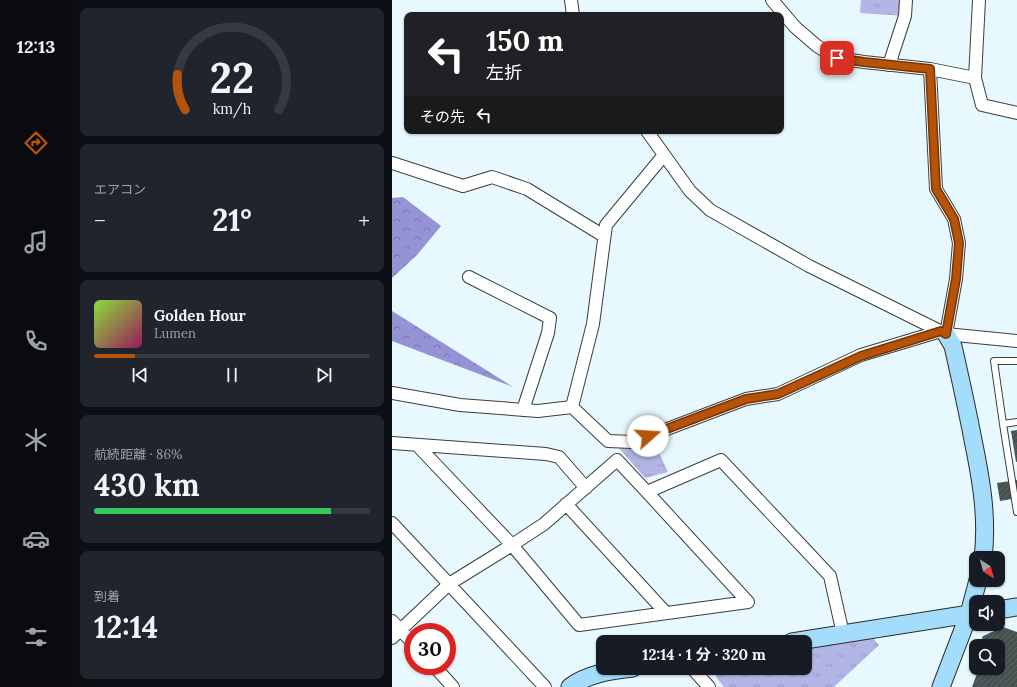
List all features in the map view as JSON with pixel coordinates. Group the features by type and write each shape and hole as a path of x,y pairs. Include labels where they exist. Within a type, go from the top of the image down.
{"street":[{"path":"570,0 572,12"},
{"path":"772,0 783,12"},
{"path":"889,65 905,16 906,0"},
{"path":"979,0 975,78 982,105 1017,113"},
{"path":"784,14 817,46 837,58 930,69 975,78"},
{"path":"930,69 936,189 954,219 959,243 956,279 944,332 953,346 980,475 985,516 984,551"},
{"path":"649,134 690,191 710,210 808,266 944,332 1017,341"},
{"path":"572,407 593,324 606,225 664,154"},
{"path":"392,163 463,186 492,177 526,189 604,236"},
{"path":"469,277 550,318 548,333 523,410"},
{"path":"572,407 608,441 633,442 746,399 778,394 861,356 944,332"},
{"path":"392,392 460,405 538,411 572,407"},
{"path":"392,443 546,454 559,457 586,488"},
{"path":"404,636 395,630 449,584 512,545 544,524 617,460 748,602 579,625 512,545 417,444"},
{"path":"647,492 721,460 830,576 843,634"},
{"path":"566,504 666,613"},
{"path":"392,523 545,687"},
{"path":"1005,609 1017,607"},
{"path":"812,639 969,613"},
{"path":"941,687 969,620"},
{"path":"570,687 584,678 596,674"},
{"path":"442,675 453,687"},
{"path":"698,675 709,687"}],"lane":[{"path":"1017,360 994,361 1017,512"},
{"path":"1003,424 1017,422"}],"green space":[{"path":"861,0 906,0 905,16 860,13"},
{"path":"403,197 441,226 417,255 392,278 392,198"},
{"path":"392,311 513,387 392,341"},
{"path":"653,440 668,472 645,478 619,448"},
{"path":"872,637 879,645 834,687 724,687 716,677 716,675 812,675 812,647"}],"building":[{"path":"1017,430 1017,462 1016,462 1011,431"},
{"path":"1017,480 1017,498 1000,501 997,483"},
{"path":"1005,628 1017,632 1017,687 972,687 976,675 1005,675 1005,639 982,639 983,636 994,631 1005,631"}],"route":[{"path":"648,436 678,426 746,399 778,394 861,356 941,331 946,334 956,279 959,243 954,219 936,189 930,69 837,58"}]}
